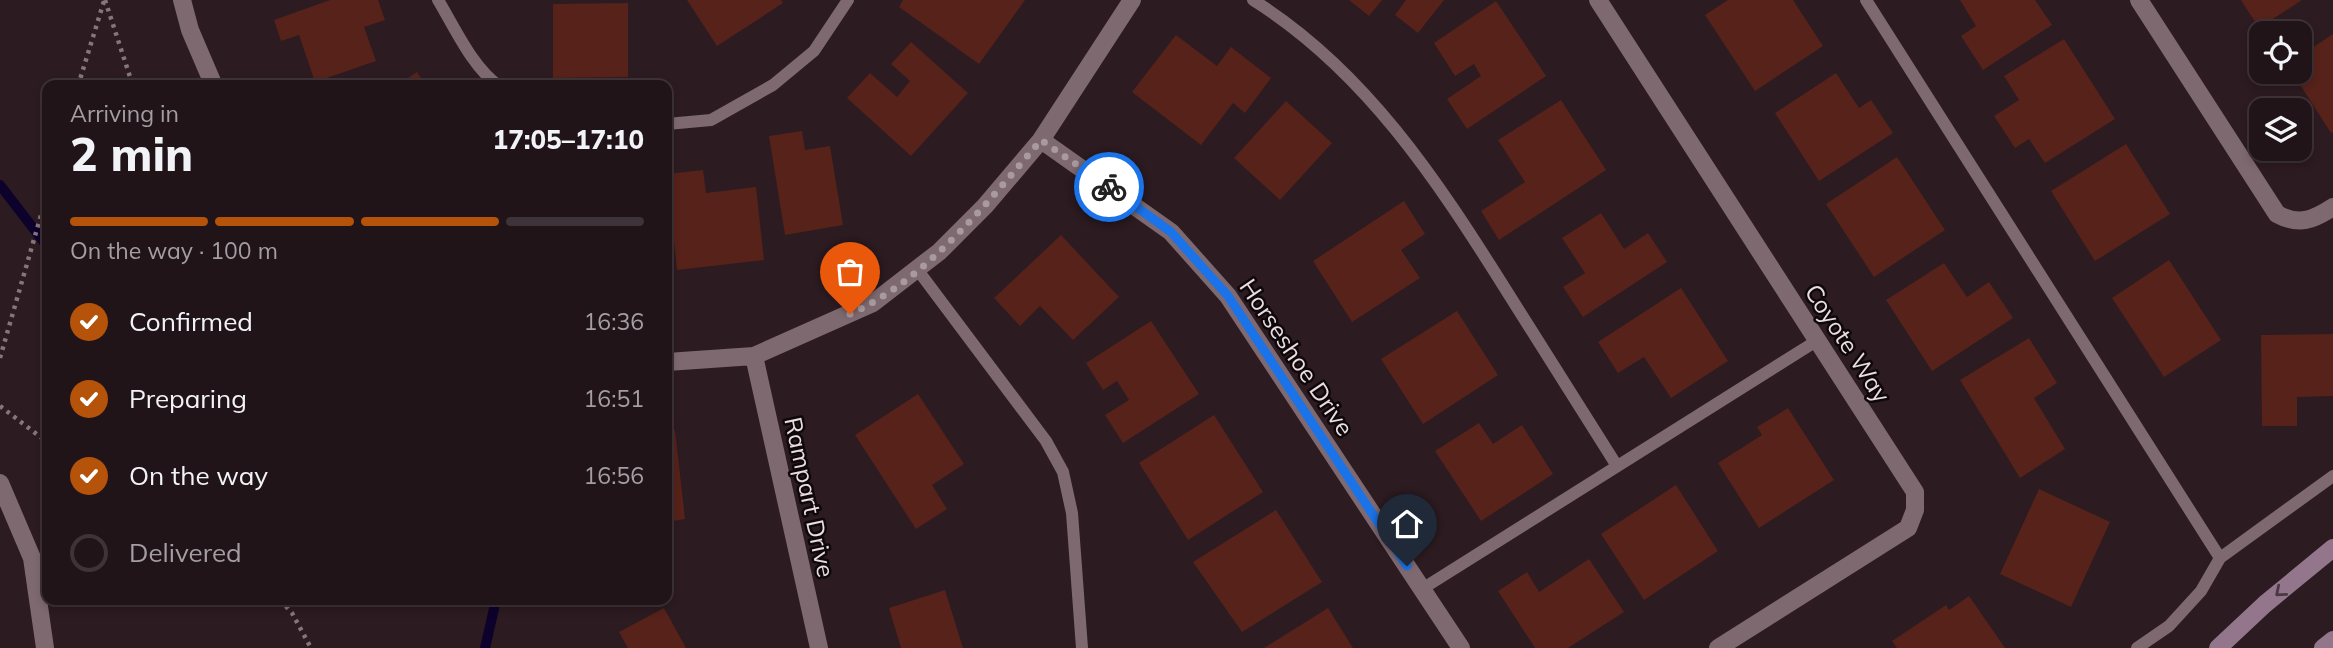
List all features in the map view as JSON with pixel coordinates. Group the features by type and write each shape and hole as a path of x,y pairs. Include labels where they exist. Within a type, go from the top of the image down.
{"main road":[{"path":"2218,648 2333,548"},
{"path":"2323,648 2333,640"}],"street":[{"path":"182,0 190,30 211,80"},
{"path":"672,362 754,356 873,303 917,269 985,206 1041,140 1132,0"},
{"name":"Coyote Way","path":"1598,0 1915,492 1915,510 1908,528 1718,648"},
{"path":"2139,0 2268,204 2277,214 2290,221 2305,222 2333,207"},
{"name":"Horseshoe Drive","path":"1041,140 1171,232 1228,296 1461,648"},
{"name":"Rampart Drive","path":"754,356 819,648"},
{"path":"0,483 32,558 45,648"}],"lane":[{"path":"438,0 459,37 490,80"},
{"path":"672,124 711,120 773,85 814,51 848,0"},
{"path":"1253,0 1294,26 1383,112 1447,197 1617,466"},
{"path":"1866,0 2220,558"},
{"path":"917,269 1046,441 1063,472 1072,513 1082,648"},
{"path":"1422,589 1818,340"},
{"path":"2137,648 2169,626 2201,591 2220,558 2333,476"}],"path":[{"path":"80,80 105,0"},
{"path":"105,0 131,80"},
{"path":"0,358 42,212"},
{"path":"0,407 42,438"},
{"path":"285,605 292,613 311,648"}],"building":[{"path":"330,0 378,0 385,20 364,27 376,61 314,80 299,35 281,41 274,20"},
{"path":"687,0 781,0 783,3 717,46"},
{"path":"903,0 1025,0 979,64 899,7"},
{"path":"1349,0 1382,0 1369,16"},
{"path":"1406,0 1444,0 1418,33 1395,15"},
{"path":"1728,0 1793,0 1823,46 1755,91 1705,15"},
{"path":"1960,0 2035,0 2052,25 1983,70 1961,36 1976,26"},
{"path":"2241,0 2302,0 2270,21 2254,21"},
{"path":"1496,1 1546,76 1467,129 1447,99 1481,76 1474,64 1455,76 1434,43"},
{"path":"628,3 628,77 553,78 553,4"},
{"path":"2333,34 2331,133 2312,103 2312,98 2309,98 2300,84 2312,84 2312,48"},
{"path":"1176,35 1217,66 1231,47 1271,78 1245,113 1233,103 1201,145 1132,92"},
{"path":"2064,39 2115,119 2045,163 2029,139 2015,148 1994,116 2019,100 2004,76"},
{"path":"911,42 968,93 911,156 847,98 870,73 897,97 910,81 891,64"},
{"path":"417,72 422,80 405,80"},
{"path":"1836,73 1859,108 1871,100 1893,133 1819,181 1775,113"},
{"path":"1561,100 1606,170 1499,240 1481,211 1525,182 1498,140"},
{"path":"1286,101 1332,143 1280,200 1234,158"},
{"path":"802,131 805,150 830,146 843,225 785,235 769,136"},
{"path":"2126,144 2170,214 2095,261 2051,191"},
{"path":"1897,157 1945,230 1874,277 1826,204"},
{"path":"703,170 706,193 756,187 764,260 677,270 672,222 672,173"},
{"path":"1404,201 1425,234 1401,250 1420,278 1352,322 1313,261"},
{"path":"1601,213 1624,249 1648,233 1667,262 1583,317 1563,287 1585,273 1562,238"},
{"path":"1061,235 1119,297 1073,340 1040,306 1020,326 994,298"},
{"path":"2169,260 2221,340 2164,377 2112,298"},
{"path":"1944,263 1967,297 1989,282 2013,318 1932,371 1886,300"},
{"path":"1681,288 1728,361 1671,398 1644,357 1618,373 1598,342"},
{"path":"1457,311 1498,375 1423,424 1381,359"},
{"path":"1151,321 1199,394 1123,443 1105,415 1129,400 1117,381 1103,390 1086,363"},
{"path":"2333,334 2333,396 2297,397 2297,426 2262,426 2261,335"},
{"path":"2029,338 2057,383 2034,398 2065,449 2020,478 1960,380"},
{"path":"918,394 964,464 932,485 947,509 916,529 855,435"},
{"path":"1788,408 1834,480 1759,528 1718,463 1762,435 1757,427"},
{"path":"1214,415 1263,492 1188,540 1139,463"},
{"path":"1479,423 1493,444 1522,425 1553,474 1481,521 1435,451"},
{"path":"672,430 675,430 685,519 672,521"},
{"path":"1676,485 1718,551 1644,600 1601,534"},
{"path":"2039,489 2110,522 2071,607 2000,574"},
{"path":"1276,510 1322,582 1242,632 1193,562"},
{"path":"1589,559 1624,612 1568,648 1535,648 1498,591 1527,572 1539,592"},
{"path":"945,590 963,648 901,648 889,608"},
{"path":"1969,596 2005,648 1897,648 1892,641 1946,605 1949,610"},
{"path":"664,608 686,648 628,648 619,632"},
{"path":"1328,608 1353,648 1264,648"}],"waterway":[{"path":"0,185 42,240"},
{"path":"485,648 495,605"}],"way so far":[{"path":"850,314 873,303 939,252 985,206 1041,140 1109,187"}],"route":[{"path":"1109,187 1171,232 1228,296 1407,566"}]}
